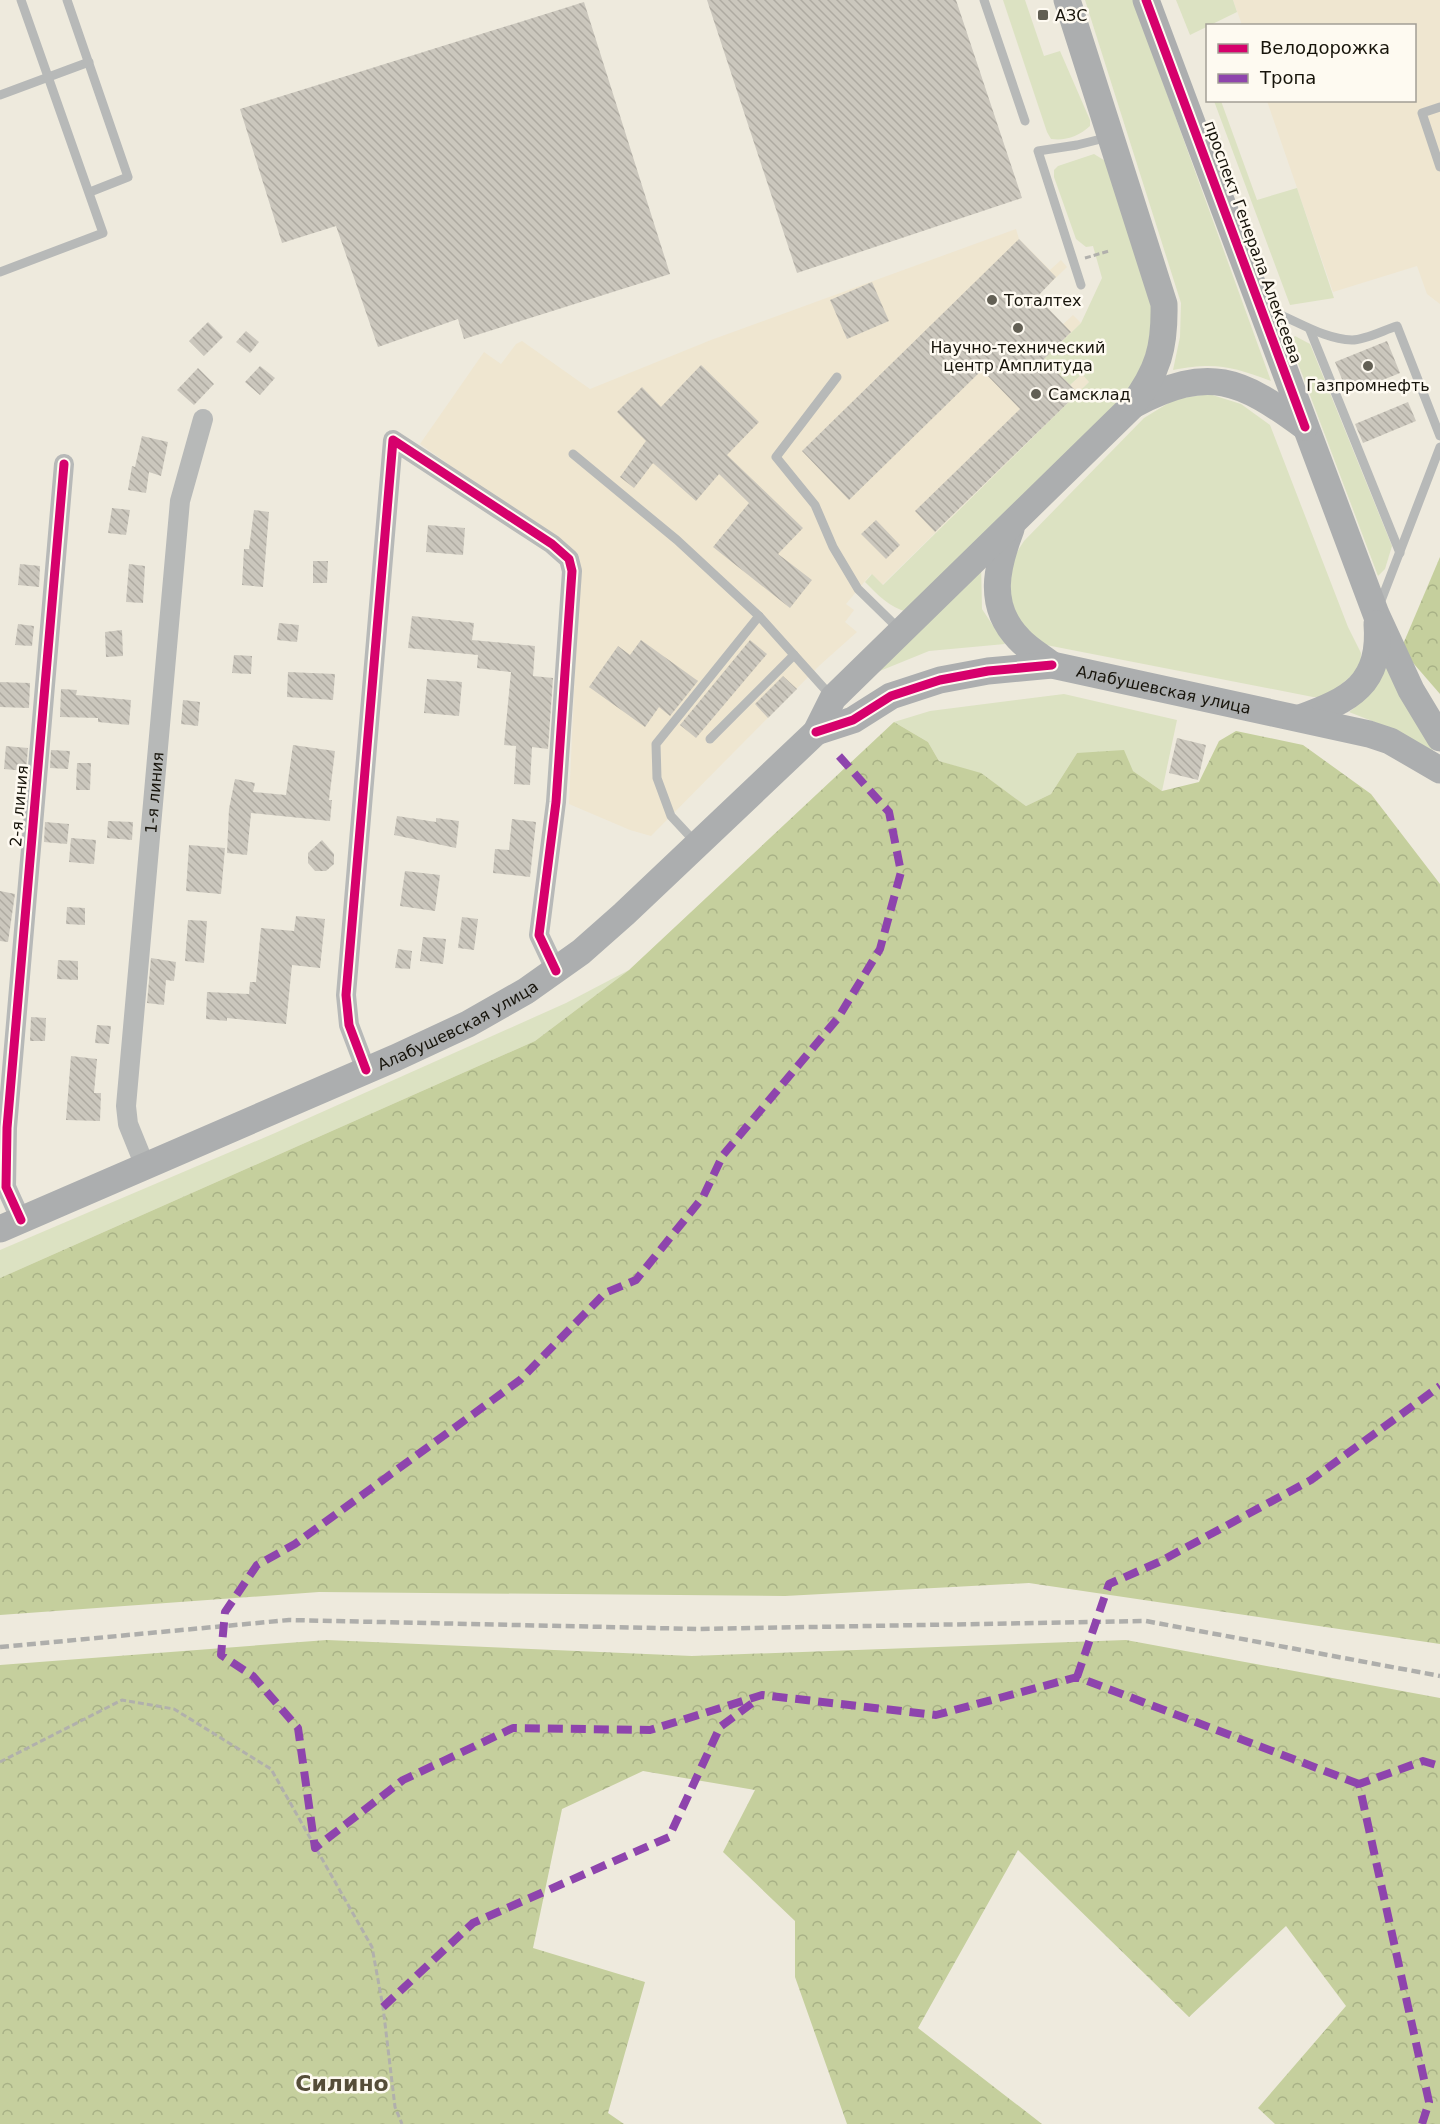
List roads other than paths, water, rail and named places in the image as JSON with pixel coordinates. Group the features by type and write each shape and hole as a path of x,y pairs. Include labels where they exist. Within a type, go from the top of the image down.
{"street":[{"path":"1052,665 1018,638 1006,620 996,581 998,563 1014,522 1132,406 1149,383 1158,363 1162,344 1164,304 1067,0"},
{"name":"проспект Генерала Алексеева","path":"1146,0 1376,614 1411,690 1440,738"},
{"path":"1132,406 1164,389 1205,380 1227,383 1247,390 1273,403 1305,427"},
{"name":"1-я линия","path":"145,1167 128,1124 126,1106 180,501 203,419"},
{"path":"366,1070 353,1040 346,995 393,440 552,544 569,559 572,571 556,802 539,934 556,971"},
{"name":"2-я линия","path":"10,1224 6,1187 7,1128 64,464"},
{"name":"Алабушевская улица","path":"10,1224 468,1024 556,971 624,914 816,732 832,698 1014,522"},
{"path":"1299,718 1336,705 1351,696 1365,681 1375,662 1378,640 1376,614"},
{"name":"Алабушевская улица","path":"816,732 853,720 891,696 940,680 988,671 1052,665 1299,718 1390,741 1440,770"}],"lane":[{"path":"0,272 103,233 21,0"},
{"path":"67,0 128,177 90,192"},
{"path":"984,0 1024,121"},
{"path":"0,95 89,62"},
{"path":"1440,107 1422,113 1440,167"},
{"path":"1081,285 1038,151 1077,146 1112,136"},
{"path":"1261,308 1291,318 1310,330 1353,340 1397,326 1440,436"},
{"path":"1310,330 1400,553"},
{"path":"837,377 776,457 815,505 833,547 858,589 900,630"},
{"path":"1376,614 1440,447"},
{"path":"573,454 677,540 759,616 832,698"},
{"path":"698,845 671,816 657,778 656,744 759,616"},
{"path":"710,739 794,655"}],"railway":[{"path":"0,1647 289,1620 699,1629 1146,1621 1440,1676"}],"place":[{"name":"АЗС","path":"1043,15"},
{"name":"Тоталтех","path":"992,300"},
{"name":"Научно-технический центр Амплитуда","path":"1018,328"},
{"name":"Газпромнефть","path":"1368,366"},
{"name":"Самсклад","path":"1036,394"}],"district":[{"name":"Силино","path":"342,2083"}]}
